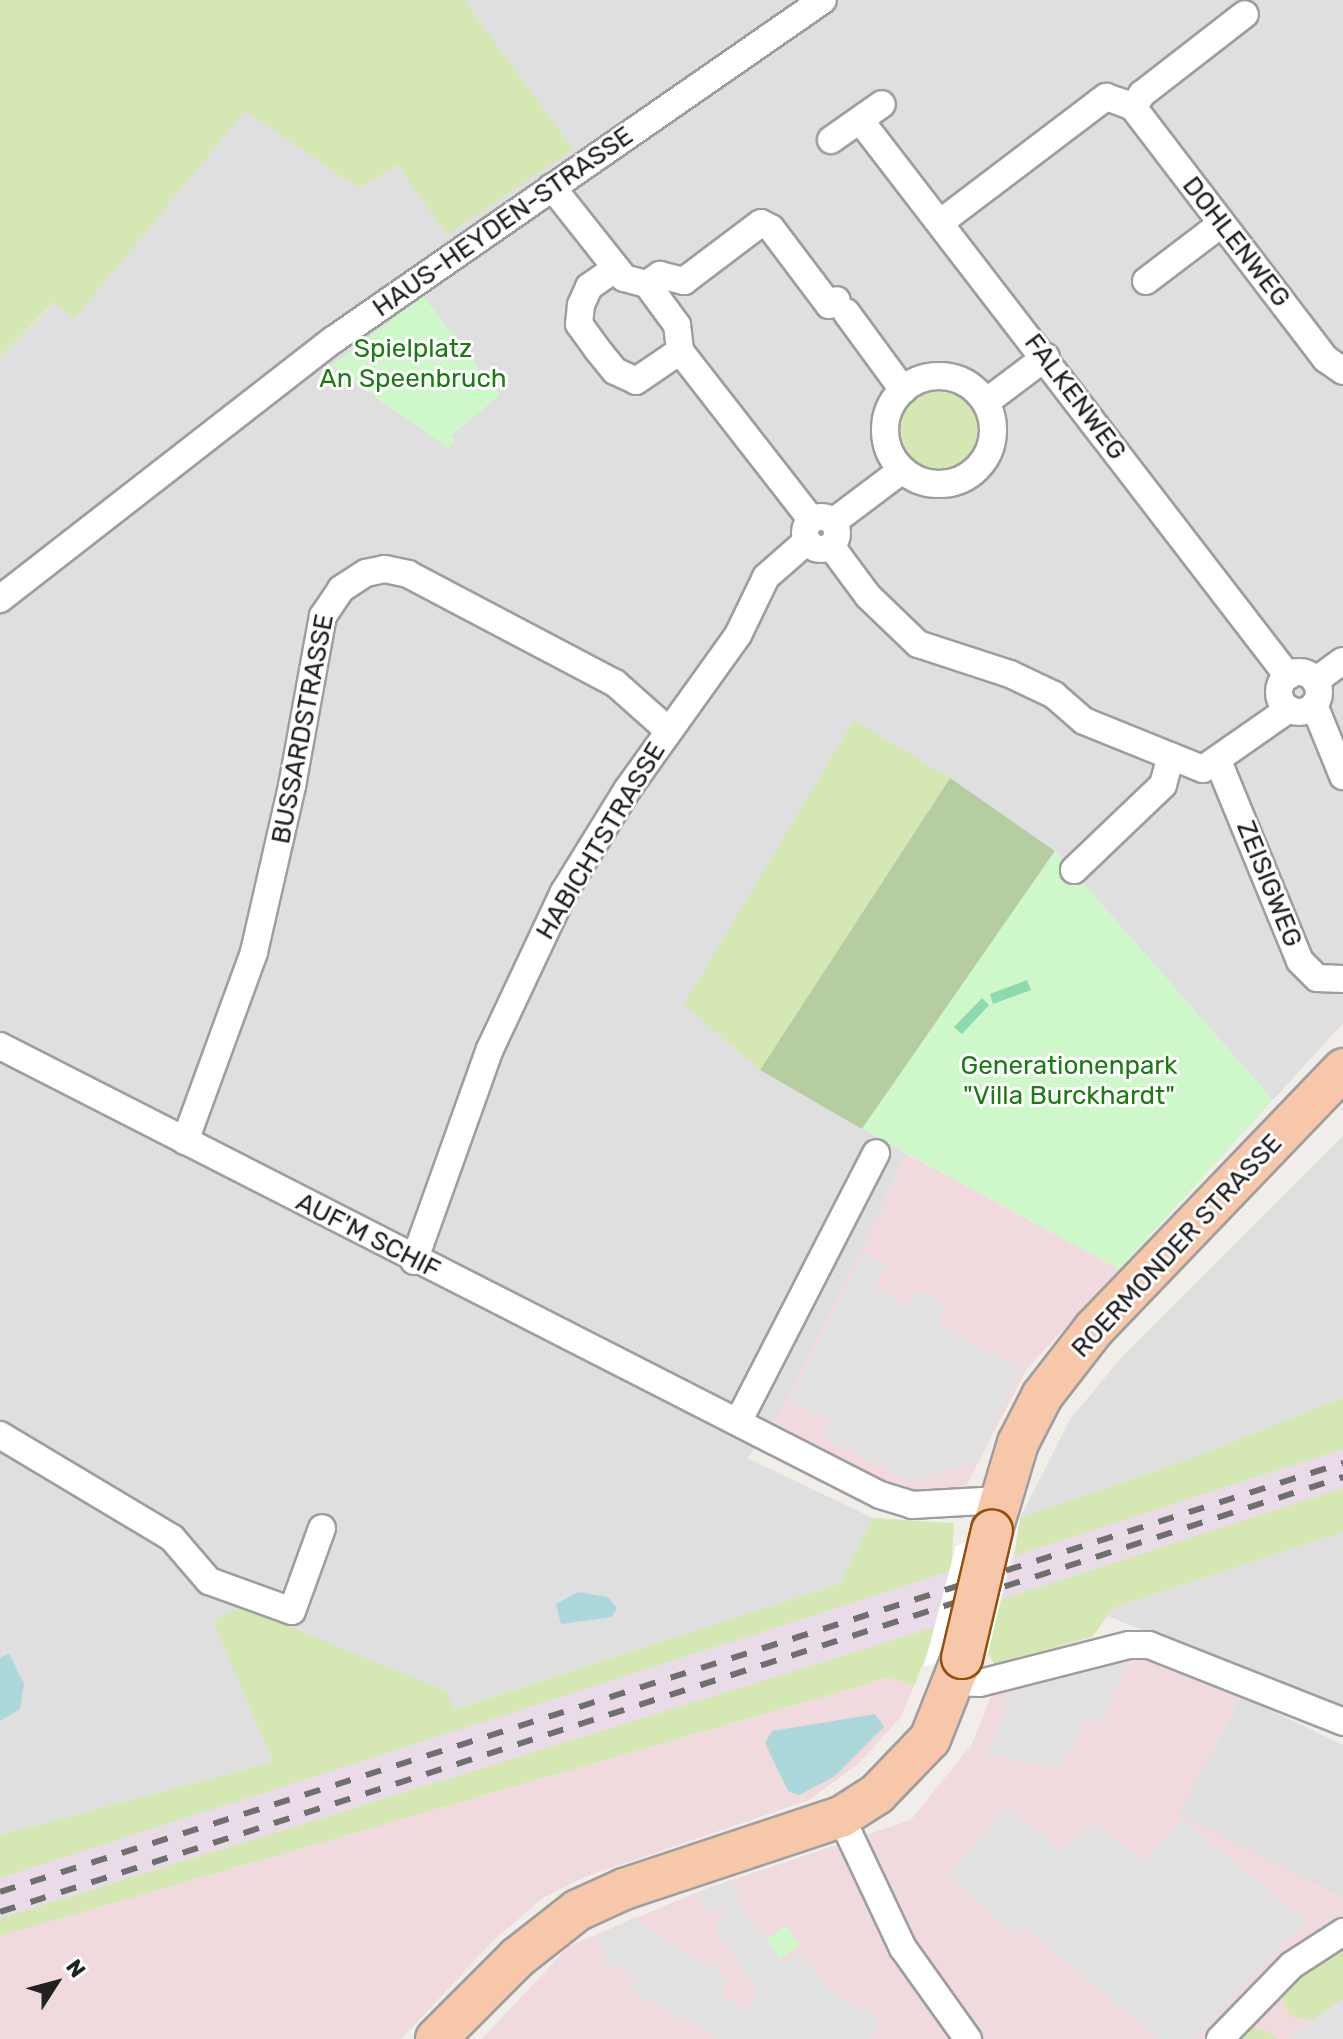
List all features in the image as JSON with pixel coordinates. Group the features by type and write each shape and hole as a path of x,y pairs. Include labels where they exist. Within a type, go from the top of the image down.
{"main road":[{"name":"ROERMONDER STRASSE","path":"436,2039 518,1957 578,1910 624,1889 841,1817 907,1767 930,1739 958,1670 996,1515 1018,1443 1042,1396 1094,1329 1343,1069"}],"street":[{"name":"HAUS-HEYDEN-STRASSE","path":"0,599 220,424 552,187 823,0"},
{"path":"941,222 1106,97 1133,107 1142,94 1245,14"},
{"path":"831,140 882,104"},
{"name":"DOHLENWEG","path":"1133,107 1326,359 1343,371"},
{"name":"FALKENWEG","path":"860,120 1046,357 1288,676 1280,696 1306,698"},
{"path":"552,187 624,278 647,284 677,325 680,351 868,596 918,644 1010,674 1054,695 1084,721 1203,769 1306,698 1343,661"},
{"path":"647,284 660,275 684,281 761,223 771,228 829,305 842,306 903,390"},
{"path":"1146,281 1221,224"},
{"path":"616,268 589,287 581,305 579,324 597,349 615,371 636,381 680,351"},
{"path":"986,402 1046,357"},
{"path":"923,375 943,376 964,381 986,402 992,440 988,455 971,473 956,483 930,484 914,481 902,470 885,430 889,407 903,390 923,375"},
{"name":"HABICHTSTRASSE","path":"414,1261 490,1049 537,946 584,859 669,731 738,635 745,614 766,577 902,470"},
{"name":"BUSSARDSTRASSE","path":"185,1141 254,952 289,800 323,616 341,589 366,573 385,569 408,574 615,683 669,731"},
{"path":"1306,698 1343,776"},
{"path":"1074,870 1163,785 1171,756"},
{"name":"ZEISIGWEG","path":"1218,761 1300,961 1317,978 1343,979"},
{"name":"AUF'M SCHIF","path":"0,1046 414,1261 891,1498 912,1505 996,1515"},
{"path":"738,1422 876,1153"},
{"path":"0,1435 172,1538 209,1581 292,1611 322,1528"},
{"path":"958,1670 980,1683 1109,1651 1149,1645 1171,1651 1343,1722"},
{"path":"841,1817 903,1948 968,2039"},
{"path":"1220,2039 1292,1965 1343,1932"}],"shaded area":[{"path":"464,0 1343,0 1343,1023 1273,1100 1055,851 950,778 854,721 685,1004 760,1070 907,1154 774,1426 747,1458 873,1518 839,1584 453,1709 241,1607 214,1621 273,1762 0,1835 0,357 55,302 74,318 245,110 359,188 398,165 572,149"},
{"path":"1343,1136 1343,1397 1203,1454 1020,1518 1071,1418 1123,1356"},
{"path":"907,1154 1119,1269 1026,1370 963,1492 907,1497 872,1484 774,1426"},
{"path":"864,1252 887,1265 875,1288 907,1305 917,1289 947,1305 937,1325 1022,1369 977,1461 911,1482 821,1437 830,1421 789,1401"},
{"path":"1343,1449 1343,1488 1001,1599 1014,1556"},
{"path":"1343,1532 1343,1714 1108,1616 1113,1608"},
{"path":"951,1571 938,1626 0,1918 0,1878"},
{"path":"1117,1654 1161,1658 1241,1696 1179,1814 1343,1898 1343,2039 482,2039 569,1946 708,1888 911,1820 972,1744 993,1691"},
{"path":"1131,1658 1099,1724 1086,1720 1062,1769 987,1753 1012,1692"},
{"path":"892,1677 914,1686 901,1717 857,1765 809,1800 582,1878 544,1897 494,1940 401,2039 0,2039 0,1936"},
{"path":"1241,1696 1343,1745 1343,1898 1179,1814"},
{"path":"1007,1807 1062,1851 1093,1822 1145,1861 1182,1819 1307,1922 1255,1971 1197,2039 1159,2039 1025,1928 1016,1937 948,1875"},
{"path":"731,1880 742,1906 783,1964 800,1953 832,1992 880,2018 871,2039 722,2039 630,1991 637,1977 609,1964 597,1938 633,1918 727,1977 721,1996 750,2010 758,1991 713,1927 726,1916 719,1909 706,1914 697,1895"},
{"path":"1343,1999 1343,2039 1289,2039 1312,2020"}],"green space":[{"path":"0,0 464,0 573,149 447,235 398,165 359,188 245,111 74,319 54,302 0,357"},
{"name":"Spielplatz An Speenbruch","path":"423,296 500,395 451,436 455,440 448,448 331,366"},
{"path":"938,391 953,394 966,403 975,416 978,431 975,446 966,459 953,468 938,471 923,468 910,459 901,446 898,431 901,416 910,403 923,394"},
{"path":"854,720 950,778 760,1070 684,1004"},
{"path":"950,778 1055,851 862,1129 760,1070"},
{"name":"Generationenpark \"Villa Burckhardt\"","path":"1055,851 1273,1100 1119,1269 862,1129"},
{"path":"1027,980 1031,990 993,1004 990,994"},
{"path":"982,998 989,1005 962,1034 954,1027"},
{"path":"1343,1397 1343,1449 1014,1556 1020,1518 1203,1454"},
{"path":"1343,1488 1343,1532 1113,1608 1092,1637 994,1664 988,1653 1001,1599"},
{"path":"873,1518 954,1523 951,1571 0,1878 0,1835 273,1762 213,1621 241,1607 446,1691 454,1709 839,1584"},
{"path":"938,1626 914,1686 891,1677 0,1936 0,1918"},
{"path":"786,1925 800,1945 780,1959 766,1940"},
{"path":"1343,1947 1343,1999 1312,2020 1291,2017 1278,1992"},
{"path":"1253,2028 1265,2030 1278,2039 1235,2039"}],"water":[{"path":"578,1592 608,1597 617,1608 612,1617 561,1624 556,1604"},
{"path":"9,1653 24,1684 20,1709 0,1721 0,1658"},
{"path":"875,1714 884,1727 835,1776 799,1795 788,1791 765,1743 772,1731"}],"pier":[{"path":"1020,1518 988,1653 924,1666 956,1546"}],"railway":[{"path":"0,1892 1343,1463"},
{"path":"0,1912 1343,1477"}]}
